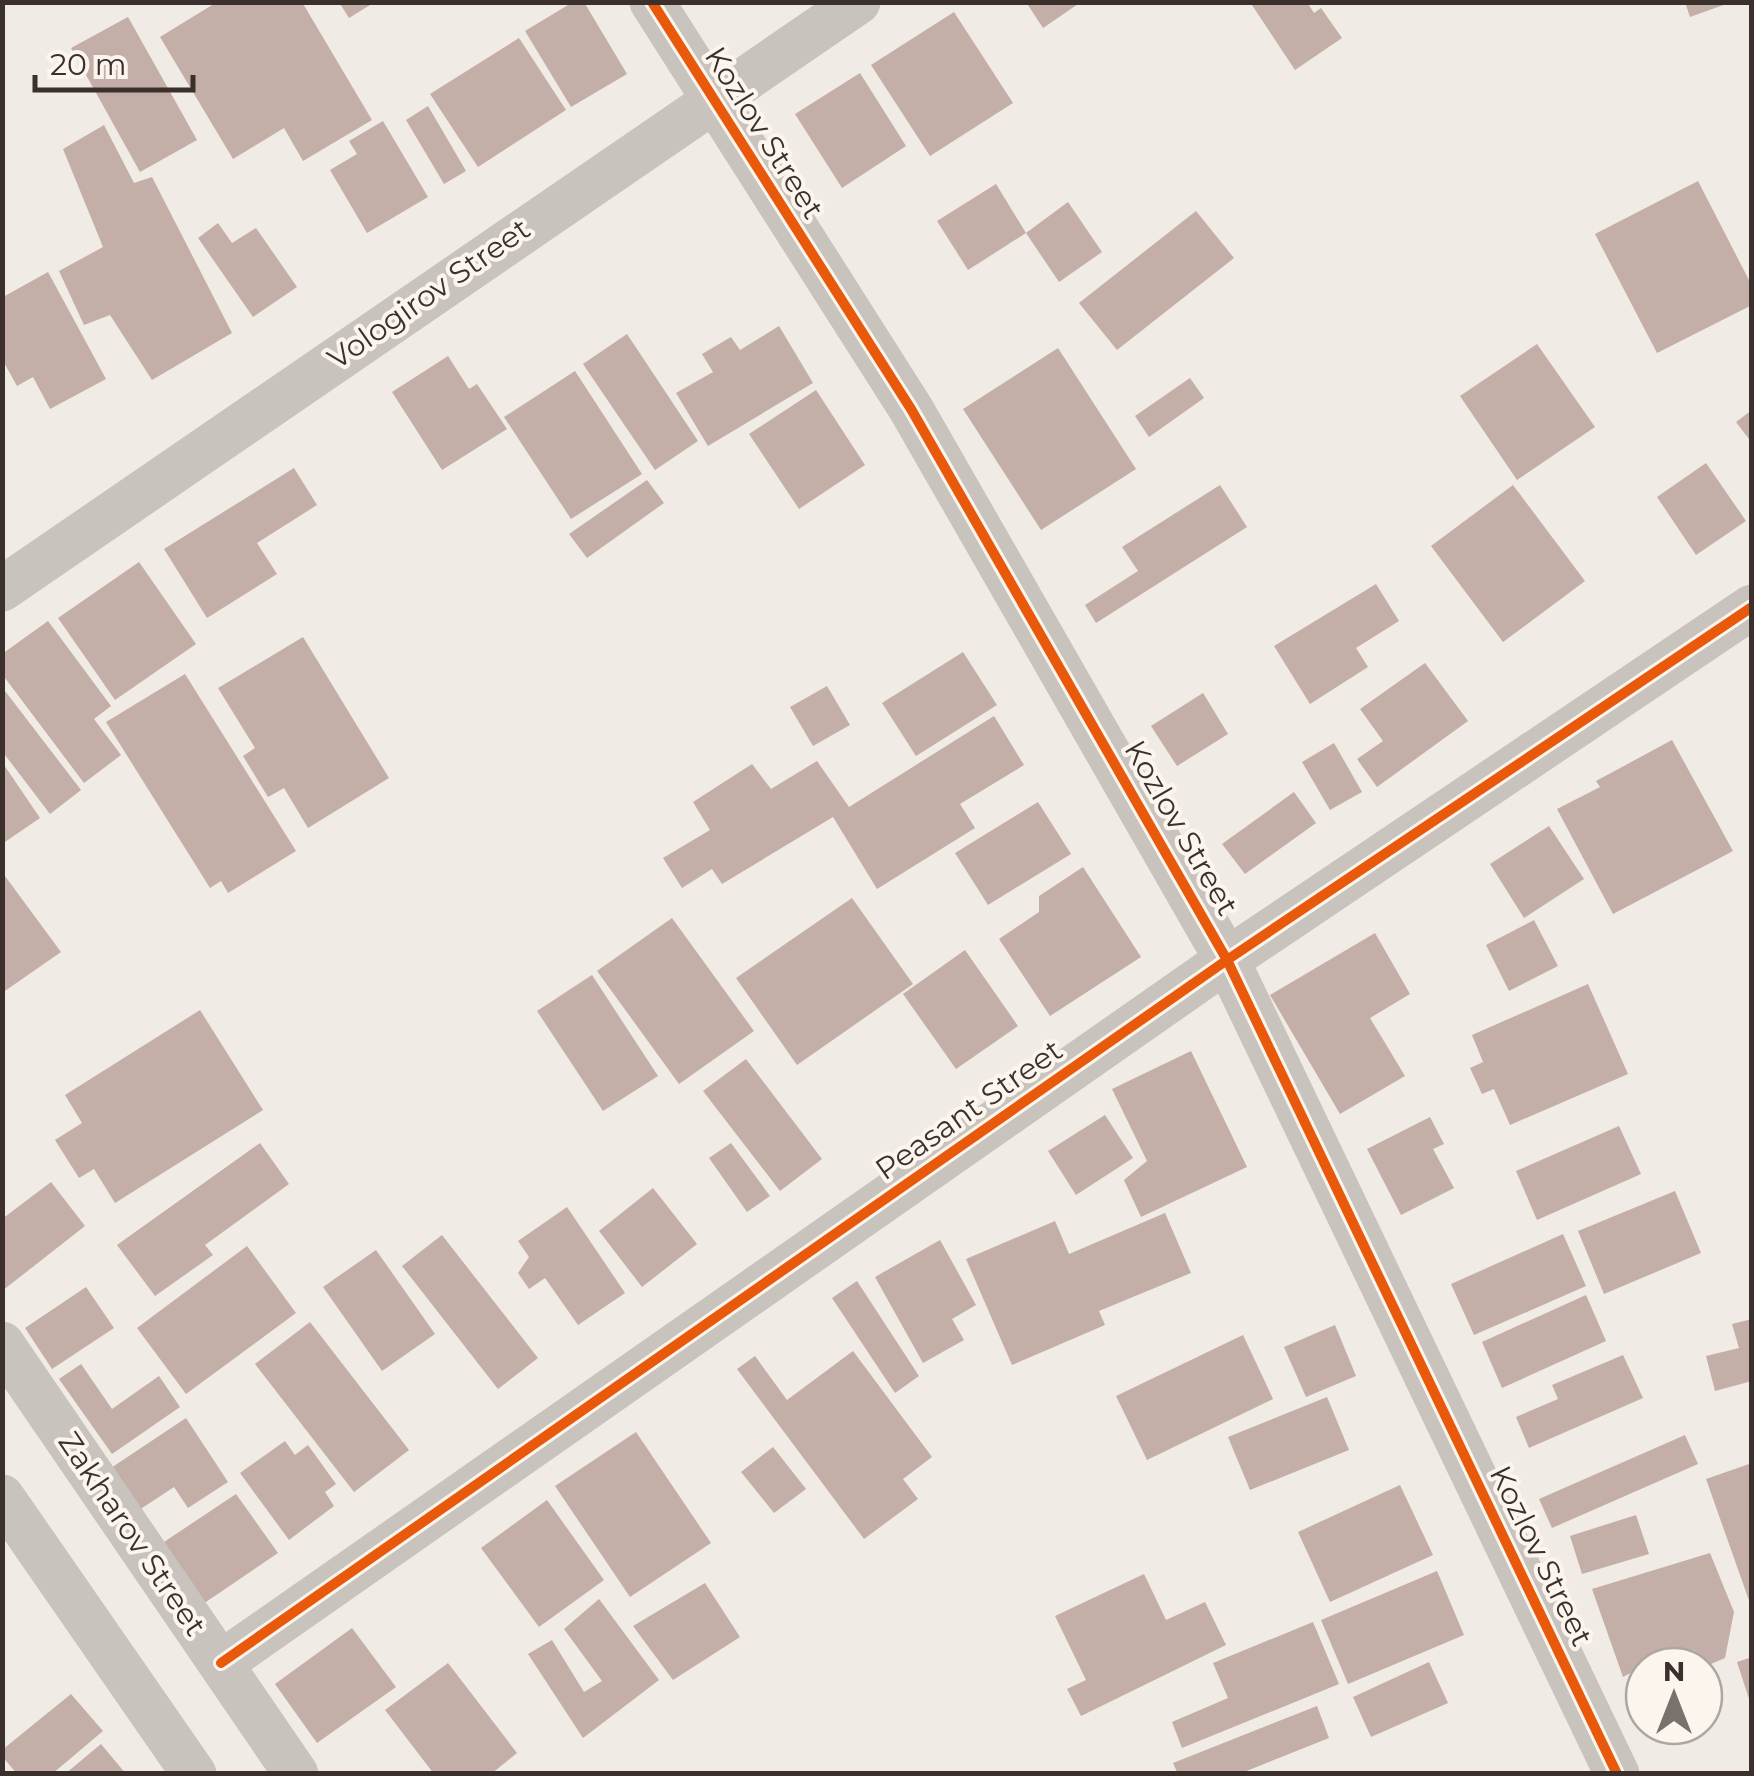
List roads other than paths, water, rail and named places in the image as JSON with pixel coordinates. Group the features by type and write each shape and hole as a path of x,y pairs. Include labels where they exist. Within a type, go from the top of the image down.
{"street":[{"name":"Kozlov Street","path":"652,2 910,409 1228,960 1617,1774"},
{"name":"Vologirov Street","path":"2,589 858,2"},
{"name":"Peasant Street","path":"221,1664 1228,960 1752,607"},
{"name":"Zakharov Street","path":"2,1344 296,1774"},
{"path":"2,1496 194,1774"}]}
